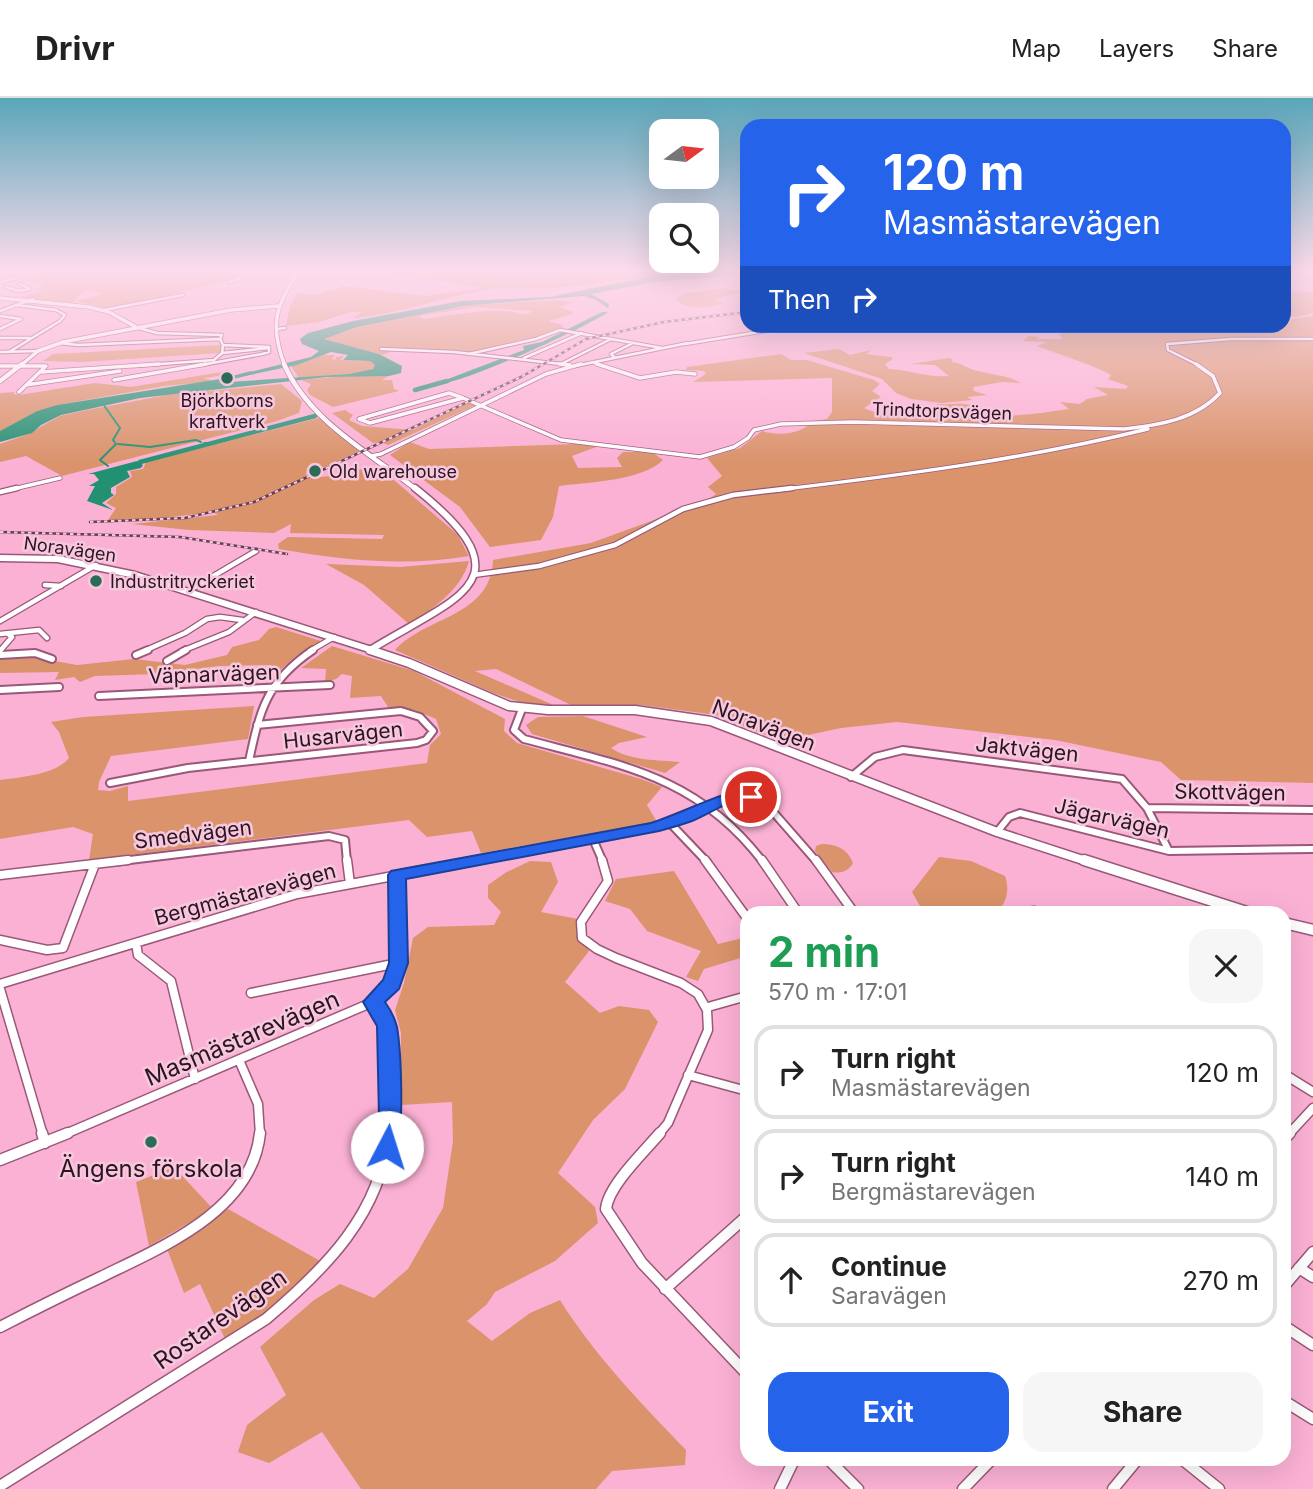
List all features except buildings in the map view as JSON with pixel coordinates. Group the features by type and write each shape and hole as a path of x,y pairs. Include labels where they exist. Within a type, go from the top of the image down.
{"street":[{"path":"9,352 38,334"},
{"path":"0,381 38,351 60,343 107,334"},
{"path":"41,372 215,361 222,352 223,345 220,339 222,335 218,334"},
{"path":"278,334 285,366 293,383 319,414 435,505 460,529 476,555 473,575 468,585 449,604 370,650"},
{"path":"469,354 556,334"},
{"path":"523,359 580,334"},
{"path":"588,334 662,348"},
{"path":"636,354 746,334"},
{"path":"0,338 31,338"},
{"path":"563,363 614,338"},
{"path":"60,343 78,345 220,339"},
{"name":"Trindtorpsvägen","path":"463,398 375,422 358,418 449,393 463,398 566,441 700,457 734,447 748,438 754,430 780,424 853,422 1108,429 1163,424 1205,408 1220,393 1205,367 1174,354 1167,344 1225,339 1313,339"},
{"path":"614,357 611,354 636,342"},
{"path":"223,345 267,345 269,348"},
{"path":"371,456 533,379 591,361 672,347"},
{"path":"222,352 269,348"},
{"path":"114,380 266,354 269,348"},
{"path":"381,349 504,357 572,366"},
{"path":"0,352 38,351"},
{"path":"591,361 640,378 676,372 695,374"},
{"path":"0,366 46,366 19,392"},
{"path":"26,385 124,370 131,366"},
{"path":"473,575 539,566 615,545 638,536 683,509 733,495 937,471 1095,443 1163,424"},
{"path":"0,492 60,478"},
{"path":"188,591 256,551"},
{"name":"Noravägen","path":"0,558 41,558 96,565 188,591 409,663 498,702 522,709 656,712 711,721 997,832 1227,906"},
{"path":"0,621 96,565"},
{"path":"45,585 62,587"},
{"path":"167,661 178,653 232,631 242,620 256,612"},
{"path":"136,655 185,633 207,619 220,617 242,620"},
{"path":"3,634 39,630 47,638"},
{"path":"0,653 12,637 3,634"},
{"path":"249,761 257,725 276,678 293,662 334,637"},
{"path":"0,653 35,653 52,659"},
{"name":"Väpnarvägen","path":"99,696 330,685"},
{"path":"0,690 60,687"},
{"path":"522,709 514,730 524,738 654,778 678,787 708,807 754,849 793,906"},
{"name":"Husarvägen","path":"110,783 249,761 417,743 426,740 433,731 427,722 410,712 401,711 257,725"},
{"name":"Jaktvägen","path":"851,777 883,753 914,751 971,761 1122,779 1146,808 1169,851"},
{"name":"Bergmästarevägen","path":"0,986 297,894 670,823 735,796 751,797 773,815 814,857 849,906"},
{"name":"Skottvägen","path":"1146,808 1313,810"},
{"name":"Jägarvägen","path":"997,832 1006,818 1020,813 1169,851 1313,849"},
{"path":"670,823 715,870 740,908"},
{"name":"Smedvägen","path":"0,875 315,837 340,837 345,840 347,846 350,884"},
{"path":"593,839 608,874 608,881 582,922 582,938 600,953 690,987 708,1007 710,1018 708,1030 668,1123 607,1199 606,1209 612,1222 665,1289 740,1367"},
{"path":"0,940 47,950 63,948 96,864"},
{"name":"Masmästarevägen","path":"0,1160 373,1002 392,984 398,963 397,875"},
{"path":"1291,925 1313,930"},
{"path":"136,943 138,955 171,981 195,1079"},
{"path":"251,993 398,963"},
{"path":"0,986 45,1143"},
{"path":"708,1007 740,998"},
{"name":"Rostarevägen","path":"0,1486 265,1320 297,1294 341,1246 371,1197 387,1147 390,1117 387,1026 373,1002"},
{"path":"0,1327 183,1234 204,1221 232,1194 253,1161 261,1126 258,1102 239,1060"},
{"path":"688,1075 740,1089"},
{"path":"1291,1078 1313,1092"},
{"path":"1291,1132 1313,1108"},
{"path":"665,1289 740,1222"},
{"path":"1291,1278 1313,1251"},
{"path":"1299,1268 1313,1277"},
{"path":"1291,1331 1313,1345"},
{"path":"1291,1405 1313,1419"},
{"path":"780,1489 791,1466"},
{"path":"836,1466 858,1489"},
{"path":"963,1489 985,1466"},
{"path":"1113,1489 1132,1466"},
{"path":"1190,1466 1219,1489"}],"shaded area":[{"path":"307,334 338,334 324,339 379,354 402,366 401,373 389,376 327,377 140,398 61,415 32,433 0,442 0,431 37,411 57,405 220,379 214,383 349,374 373,369 375,365 370,361 343,360 348,355 331,352 297,365 240,377 233,376 311,357 319,351 302,344 300,339"},
{"path":"337,334 550,334 470,353 399,348 383,355 323,339"},
{"path":"558,334 567,334 466,377 435,384 524,350 523,346 542,342"},
{"path":"1059,334 1313,334 1313,783 1181,780 1161,762 1055,740 897,722 841,728 780,741 717,715 641,705 571,705 496,669 475,671 558,707 529,705 493,693 395,650 408,639 469,605 481,593 489,579 493,560 591,543 706,501 716,494 708,487 722,476 707,458 740,448 762,431 775,434 796,432 813,421 827,419 832,412 832,378 693,382 706,374 704,371 686,370 687,367 781,354 791,360 807,360 874,380 880,384 872,391 881,397 864,408 893,415 945,410 936,405 958,404 995,415 1020,415 1069,409 1060,402 1080,404 1087,399 1108,395 1094,387 1126,389 1128,386 1108,379 1111,375 1037,346 1047,342 1023,341 1029,336 1040,337 1036,339 1062,339"},
{"path":"221,345 220,353 82,362 43,361 53,354"},
{"path":"839,349 850,355 871,350 866,354 893,359 885,364 889,369 934,376 949,376 935,365 911,364 949,358 953,360 951,362 974,370 1021,383 1002,382 973,387 974,391 987,395 967,397 972,400 942,403 911,399 896,393 882,379 804,353"},
{"path":"324,355 335,355 332,359 335,360 336,357 344,356 340,360 370,361 376,365 373,369 358,373 299,378 291,366"},
{"path":"222,372 226,375 204,378 211,380 208,382 164,386 57,405 37,411 0,431 0,393 15,392 13,394 19,395 95,383 131,387"},
{"path":"389,376 382,380 392,380 394,389 399,391 333,407 310,395 307,390 311,384 301,380"},
{"path":"281,384 302,401 299,413 277,421 62,476 26,456 0,462 0,444 26,435 60,416 167,395"},
{"path":"469,402 476,405 388,445 373,443 332,413 345,410 353,415 349,420 362,426 413,430"},
{"path":"319,418 359,451 325,467 307,468 306,476 327,477 381,469 457,534 469,556 397,562 279,549 278,544 288,537 382,539 384,535 290,533 291,524 274,533 189,530 132,524 218,515 213,512 155,519 108,520 116,508 106,503 116,494 116,487 132,477 130,471 143,469 146,462"},
{"path":"410,442 429,449 576,444 599,446 572,456 578,468 622,467 617,458 623,452 652,452 663,460 654,467 629,476 559,486 553,517 541,540 490,547 460,507 390,455"},
{"path":"137,461 143,465 141,468 127,471 130,477 111,488 114,495 102,503 113,510 87,501 95,486 89,486 99,480 94,474 88,474"},
{"path":"469,561 453,590 409,624 364,585 326,564 400,567"},
{"path":"276,627 321,641 296,656 279,671 271,670 272,665 219,666 157,674 95,676 80,682 74,677 55,680 59,672 0,673 0,658 26,656 77,665 134,659 185,665 227,655 232,647 259,640 269,629"},
{"path":"332,646 414,671 505,719 504,731 517,743 662,787 647,805 657,822 481,853 472,831 427,837 409,820 89,860 93,834 73,827 0,839 0,780 47,772 69,758 59,732 51,722 83,717 254,706 248,739 111,756 98,790 110,791 128,786 128,801 427,763 430,745 441,734 436,719 415,710 388,707 381,696 350,698 352,676 342,674 325,682 326,669 301,668"},
{"path":"583,716 647,737 619,743 611,748 619,752 644,759 680,762 665,773 532,734 526,725 538,717"},
{"path":"816,846 837,846 845,851 853,863 851,866 838,873 832,872 815,851"},
{"path":"939,857 971,861 1005,876 1007,886 1001,906 920,906 912,892"},
{"path":"530,861 551,862 558,882 541,912 578,919 577,932 589,951 565,982 600,1013 619,1006 649,1010 658,1022 625,1089 593,1120 558,1173 595,1207 598,1223 555,1261 495,1292 487,1304 467,1321 492,1341 530,1313 560,1300 603,1359 686,1450 685,1465 612,1471 596,1489 361,1489 322,1432 269,1463 238,1452 247,1425 286,1395 260,1347 314,1300 340,1284 374,1298 408,1269 443,1208 453,1141 452,1102 401,1105 401,1033 395,1010 404,983 413,938 428,927 494,925 501,912 488,898 488,885"},
{"path":"674,871 718,944 740,939 740,958 704,969 698,981 686,977 701,951 647,931 630,909 605,901 616,879"},
{"path":"174,1167 213,1209 149,1246 136,1182"},
{"path":"228,1209 322,1262 288,1296 226,1341 200,1284 184,1293 167,1249 196,1233"}],"waterway":[{"path":"203,385 251,373"},
{"path":"415,390 447,381"},
{"path":"103,404 120,428 113,440 116,444 100,460 108,466"},
{"path":"140,462 315,416"},
{"path":"118,444 150,447 196,440 201,442"}],"railway":[{"path":"90,522 185,518 254,502 523,376 586,339 609,334"},
{"path":"0,532 180,537 287,554"}],"place":[{"name":"Björkborns kraftverk","path":"227,378"},
{"name":"Old warehouse","path":"315,471"},
{"name":"Industritryckeriet","path":"96,581"},
{"name":"Ängens förskola","path":"151,1142"}],"route":[{"path":"387,1147 390,1117 387,1026 373,1002 392,984 396,974 397,875 653,827 686,817 725,798 744,795 751,797"}]}
